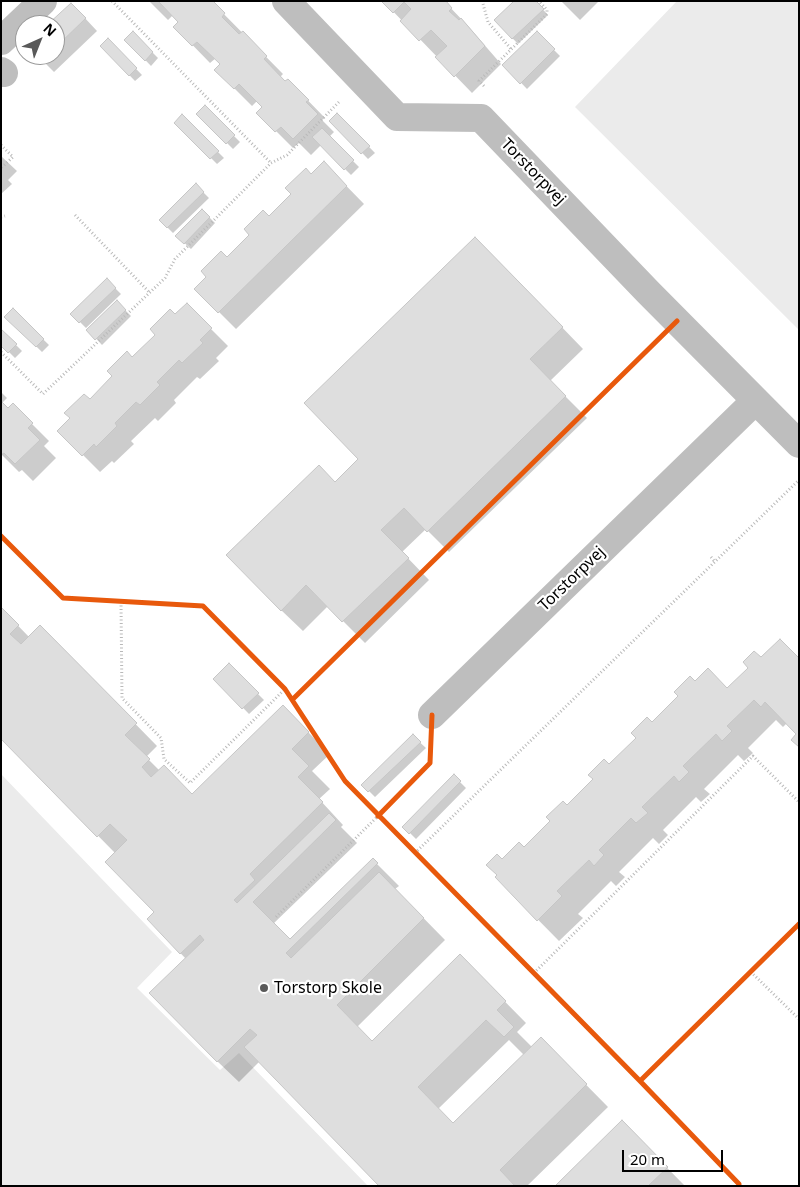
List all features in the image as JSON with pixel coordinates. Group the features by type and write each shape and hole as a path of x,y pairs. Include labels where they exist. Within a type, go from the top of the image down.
{"street":[{"path":"1,41 43,1"},
{"name":"Torstorpvej","path":"286,1 397,117 481,118 799,444"},
{"name":"Torstorpvej","path":"432,715 755,401"}],"path":[{"path":"112,1 271,163"},
{"path":"483,2 488,22 511,49"},
{"path":"1,352 43,394 165,278 175,259 271,163 286,155 361,79"},
{"path":"1,145 13,156 1,168"},
{"path":"74,215 150,292"},
{"path":"415,853 799,480"},
{"path":"712,557 716,562"},
{"path":"112,601 130,602"},
{"path":"121,602 122,698 161,738 164,759 190,783 285,689"},
{"path":"278,682 289,694"},
{"path":"534,973 753,756 799,802"},
{"path":"371,809 384,822"},
{"path":"276,917 384,809"},
{"path":"409,847 422,860"},
{"path":"744,978 758,965"},
{"path":"527,966 540,980"},
{"path":"751,972 799,1019"}],"shaded area":[{"path":"677,1 799,1 799,330 575,107"},
{"path":"1,774 172,952 137,988 220,1070 239,1053 368,1186 1,1186"}],"building":[{"path":"158,1 213,1 225,13 222,17 239,34 243,31 267,56 264,59 285,81 288,79 309,100 306,102 318,114 293,139 281,127 275,132 256,113 262,107 239,84 234,89 214,70 220,64 197,42 192,46 173,27 178,22"},
{"path":"381,1 446,1 452,8 449,11 459,20 461,18 485,46 454,77 435,57 447,46 431,30 419,41 400,21 411,9 404,2 393,13"},
{"path":"514,1 536,1 544,9 512,39 494,20"},
{"path":"71,3 86,18 65,38 65,15 58,15"},
{"path":"133,31 153,52 145,61 124,40"},
{"path":"537,31 555,49 520,84 502,65"},
{"path":"108,38 137,68 129,76 100,46"},
{"path":"205,105 235,135 226,144 196,114"},
{"path":"337,113 370,146 361,154 329,121"},
{"path":"182,114 219,151 210,159 174,123"},
{"path":"322,128 354,160 344,170 312,137"},
{"path":"324,161 347,186 218,313 194,289 206,277 201,271 221,251 227,257 249,235 244,229 263,210 269,216 291,194 285,188 306,168 311,174"},
{"path":"196,183 204,192 167,228 159,220"},
{"path":"202,209 210,217 184,244 175,236"},
{"path":"475,237 563,327 530,359 566,396 427,532 404,508 381,530 409,558 342,622 306,585 281,611 226,555 319,465 335,482 358,459 304,403"},
{"path":"107,278 116,288 79,323 70,314"},
{"path":"117,300 126,310 95,340 86,330"},
{"path":"187,303 212,328 200,340 203,343 182,363 179,360 157,382 160,385 140,405 136,402 115,423 117,426 96,447 94,444 82,456 57,431 70,418 64,413 84,394 90,399 112,376 107,371 127,351 132,357 155,335 150,329 170,309 175,314"},
{"path":"13,308 44,339 36,347 4,317"},
{"path":"1,329 17,344 8,353 1,346"},
{"path":"1,401 8,408 13,403 33,423 28,428 40,440 15,464 4,453 1,455"},
{"path":"1,607 19,625 10,634 21,644 40,625 137,723 125,735 150,759 142,767 151,777 164,765 192,794 283,705 309,732 292,749 309,766 298,777 323,802 250,874 255,880 234,900 237,903 329,813 336,820 253,902 290,939 373,858 378,863 286,953 291,958 379,872 424,918 337,1005 372,1041 460,954 506,1001 497,1010 514,1027 504,1037 486,1020 418,1087 453,1123 541,1037 587,1084 500,1170 515,1186 379,1186 244,1047 257,1035 250,1029 217,1062 149,993 204,940 200,935 180,954 147,919 154,912 105,862 127,840 110,824 97,837 1,739"},
{"path":"780,639 799,658 799,747 791,740 796,734 765,702 761,707 754,700 727,726 732,731 722,741 716,734 683,766 689,772 679,782 674,776 642,807 648,813 636,823 631,818 599,850 604,855 594,866 589,860 557,891 562,896 537,921 486,865 497,854 502,859 519,842 524,847 550,821 546,817 563,801 567,805 593,779 588,775 604,759 609,764 636,738 631,733 647,717 652,722 678,696 674,692 690,676 695,681 708,668 727,688 748,668 743,662 754,651 761,657"},
{"path":"229,663 259,693 242,709 213,679"},
{"path":"413,734 421,742 368,792 361,785"},
{"path":"454,774 461,781 409,834 402,827"},
{"path":"622,1120 668,1167 648,1186 555,1186"}],"cycle path":[{"path":"293,699 677,321"},
{"path":"1,536 63,598 203,606 285,689 345,781 640,1081 739,1186"},
{"path":"378,816 430,763 432,715"},
{"path":"640,1081 799,924"}],"place":[{"name":"Torstorp Skole","path":"264,988"}]}
